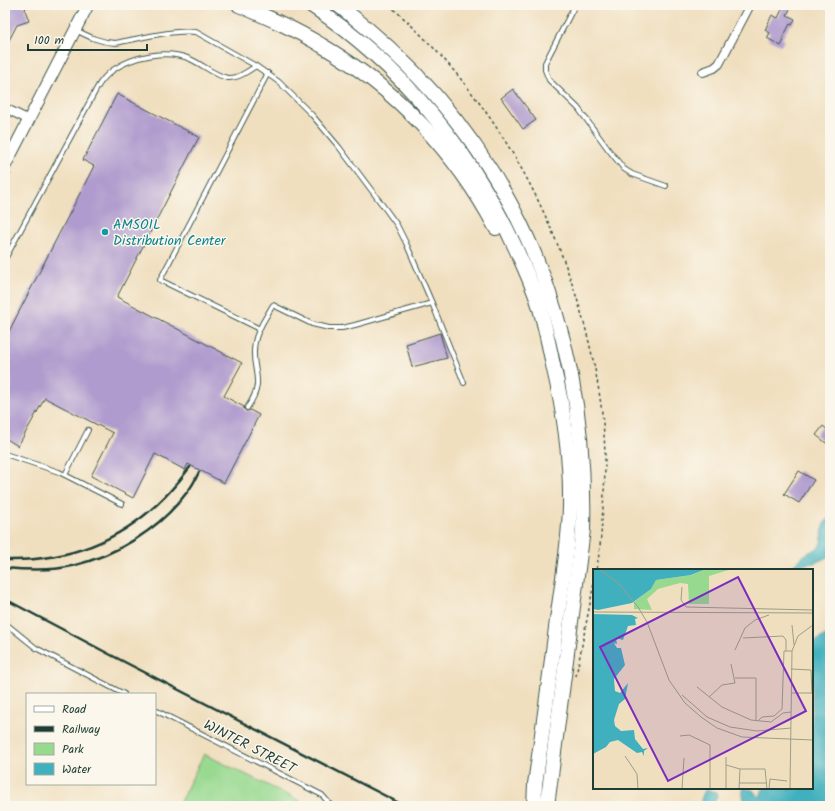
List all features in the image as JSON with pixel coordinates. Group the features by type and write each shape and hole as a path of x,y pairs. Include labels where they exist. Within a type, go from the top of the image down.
{"highway":[{"path":"239,5 287,26 322,45 348,62 379,84 428,130 466,177 498,232 517,273 541,341 557,380"},
{"path":"311,5 338,23 389,66 437,120 475,171 494,204 526,272 539,305 557,380 564,419 570,507 542,785 547,806"},
{"path":"338,5 372,32 426,83 468,135 508,196 523,227 544,278 563,334 579,418 584,486 584,530 542,785 534,806"}],"street":[{"path":"5,166 88,5"},
{"path":"703,72 714,68 719,64 750,5"},
{"path":"5,108 29,120"}],"lane":[{"path":"575,5 545,63 545,70 549,80 578,108 608,150 624,169 632,174 666,186"},
{"path":"76,30 93,39 116,43 178,32 196,32 268,73 289,90 339,146 397,225 432,303 464,383"},
{"path":"5,259 97,88 112,70 123,64 143,57 167,55 181,56 191,59 224,77 230,78 238,76 256,66"},
{"path":"260,329 160,280 268,73"},
{"path":"247,408 256,394 258,387 254,349 255,340 273,305 312,324 329,328 342,328 432,303"},
{"path":"65,475 88,430"},
{"path":"5,454 65,475 122,504"},
{"path":"5,623 36,648 122,693"},
{"name":"WINTER STREET","path":"156,711 322,795 330,806"}],"green space":[{"path":"204,754 300,801 298,806 178,806"}],"water":[{"path":"830,516 830,556 814,563 805,564 801,569 789,569 808,553 819,547 822,540 823,526"},
{"path":"830,632 830,806 731,806 742,802 744,789 753,790 760,797 763,789 813,789 813,643"},
{"path":"706,789 716,792 717,796 714,803 716,806 699,806"}],"building":[{"path":"5,5 23,5 26,7 25,10 29,21 17,25 5,48"},
{"path":"784,5 792,5 787,15 795,19 792,25 790,24 782,39 784,40 781,46 767,38 770,33 765,30 772,15 778,18"},
{"path":"513,89 536,120 523,129 501,98"},
{"name":"AMSOIL Distribution Center","path":"117,94 199,137 117,297 242,363 224,396 244,407 246,411 250,410 259,415 224,483 188,464 185,470 155,454 133,498 91,476 113,433 45,398 18,446 5,438 5,339 94,166 83,160"},
{"path":"440,333 447,358 412,367 406,344"},
{"path":"823,426 830,432 830,446 816,435"},
{"path":"799,471 814,480 799,503 784,494"}],"railway":[{"path":"5,560 33,559 60,555 86,548 110,538 132,525 153,508 172,489 190,467"},
{"path":"5,568 39,570 64,568 105,555 136,539 151,529 177,505 190,489 199,472"},
{"path":"5,599 405,806"}],"place":[{"name":"AMSOIL Distribution Center","path":"105,232"}]}
